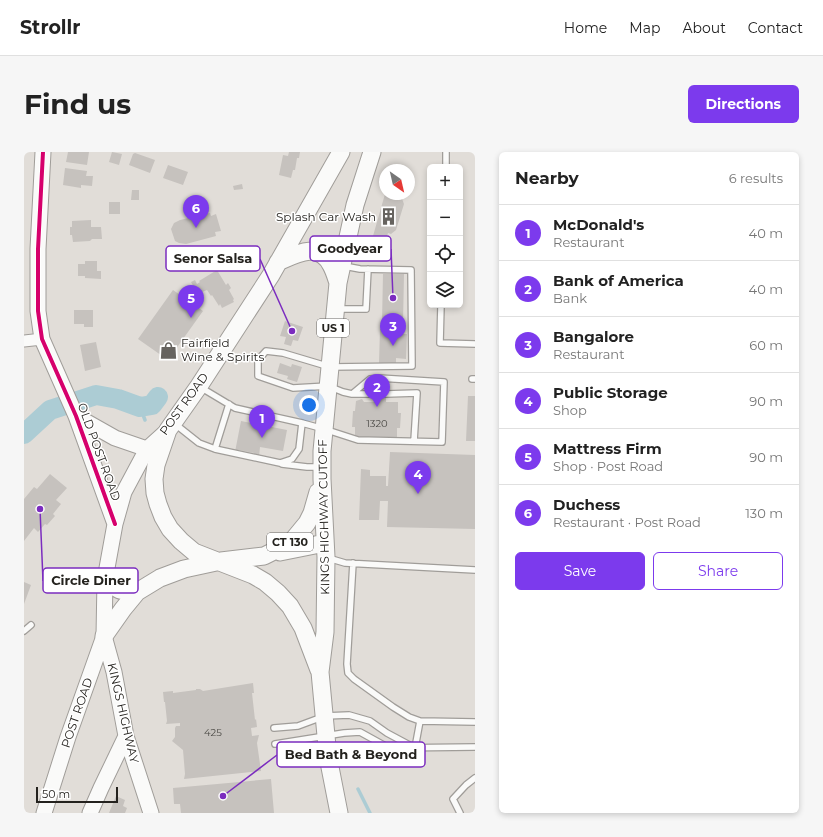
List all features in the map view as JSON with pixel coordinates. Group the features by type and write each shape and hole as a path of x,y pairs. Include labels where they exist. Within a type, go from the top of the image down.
{"main road":[{"name":"OLD POST ROAD","path":"43,152 38,249 38,311 42,339 76,416 114,524"},
{"name":"POST ROAD","path":"44,813 68,737 104,636 105,579 114,524 124,492 147,450 171,426 199,386 278,262 342,152"},
{"name":"KINGS HIGHWAY CUTOFF","path":"339,813 328,757 320,672 325,632 325,550 322,473 324,429 338,283 354,205 372,152"},
{"path":"278,262 296,254 309,251 316,252 324,256 331,264 338,283"},
{"name":"OLD POST ROAD","path":"76,416 115,438 147,450"},
{"name":"US 1","path":"171,426 156,465 154,480 155,493 162,517 170,529 194,552 221,561 253,576 265,582 278,593 290,606 302,628 320,672"},
{"name":"CT 130","path":"104,636 137,592 160,578 184,569 221,561 264,556 288,543 304,528 312,513 322,473"},
{"path":"264,556 325,550"},
{"path":"105,579 115,590 125,593 137,592"},
{"name":"KINGS HIGHWAY","path":"104,636 114,672 126,736 151,813"},
{"path":"90,813 126,736"}],"street":[{"path":"24,341 42,339"}],"lane":[{"path":"446,152 446,164"},
{"path":"342,265 368,270 411,270 412,366 330,367 283,353 266,351 258,360 258,376 293,388 328,386 352,394 372,394"},
{"path":"335,309 366,309 368,270"},
{"path":"441,308 440,343 475,344"},
{"path":"199,386 235,408 302,423 358,440 442,442 444,382 379,378 370,379 352,394"},
{"path":"386,394 417,393 414,441"},
{"path":"215,449 228,404"},
{"path":"280,463 292,459 299,449 302,423"},
{"path":"171,426 199,443 215,449 280,463 307,467 322,473"},
{"path":"325,550 345,563 475,570"},
{"path":"353,563 347,664 348,673 354,679 409,717 420,721 475,722"},
{"path":"24,631 31,625"},
{"path":"274,728 298,726 325,716 340,715 360,717 370,721 387,733 415,748"},
{"path":"415,748 420,721"},
{"path":"276,744 327,735 360,732 389,748 475,747"},
{"path":"460,813 453,799 466,784 475,778"}],"building":[{"path":"68,152 89,152 87,165 66,162"},
{"path":"112,152 122,154 119,165 109,162"},
{"path":"289,152 300,152 291,178 279,175 283,155 288,156"},
{"path":"135,153 155,160 150,173 129,165 133,154"},
{"path":"168,165 188,172 183,185 163,178"},
{"path":"65,168 87,171 86,176 93,176 92,186 81,185 81,188 63,185"},
{"path":"242,184 243,189 234,190 233,186"},
{"path":"132,190 139,190 139,200 131,200"},
{"name":"Splash Car Wash","path":"383,200 402,200 404,204 396,230 391,234 388,233 385,243 371,243"},
{"path":"109,202 120,202 120,214 109,214"},
{"path":"210,213 211,216 216,214 221,231 215,232 216,236 186,244 175,241 171,229 174,223 180,220"},
{"path":"91,220 91,227 101,227 102,239 73,242 72,235 70,235 72,221"},
{"path":"85,261 97,261 97,271 101,271 101,279 78,276 78,264 85,264"},
{"path":"217,270 226,285 228,283 231,288 229,290 234,299 234,302 222,308 207,290 202,292 200,289 196,291 191,282 195,280 197,284 200,282 199,281"},
{"path":"383,274 404,274 403,323 382,322"},
{"path":"173,290 203,311 168,360 138,339"},
{"path":"74,310 93,310 93,327 84,327 84,324 74,324"},
{"path":"285,321 303,327 298,341 293,340 291,346 284,344 286,337 280,336"},
{"path":"380,329 397,329 397,334 407,334 406,359 396,358 396,363 379,363"},
{"path":"96,342 101,367 85,371 80,345"},
{"path":"280,363 291,367 292,364 302,367 297,382 287,379 288,376 277,373"},
{"path":"381,381 386,388 386,402 398,402 398,413 401,413 400,428 397,428 397,438 355,438 355,427 352,427 353,411 355,411 356,401 362,399 364,402 376,402 376,398 370,391"},
{"path":"468,396 475,396 475,441 466,441"},
{"path":"241,421 287,430 283,451 260,447 259,457 254,456 254,453 239,450 239,452 235,452"},
{"path":"390,452 475,455 475,529 387,527 388,501 380,501 379,520 359,520 361,469 370,470 370,476 386,476 386,486 388,486"},
{"path":"50,474 67,488 56,500 61,504 53,514 55,516 47,525 45,524 38,532 34,528 24,541 24,499 34,487 37,489"},
{"path":"24,582 31,585 24,604"},
{"path":"253,683 254,693 252,693 257,727 251,728 252,736 259,735 257,743 261,771 184,779 183,750 172,741 175,737 175,728 176,726 180,726 180,723 166,724 167,721 163,692 173,691 173,693 196,689 203,691"},
{"path":"271,779 274,813 181,813 180,804 174,804 173,788"},
{"path":"116,796 125,800 123,806 127,808 125,813 109,813"}],"waterway":[{"path":"24,434 50,410 96,395 118,399 140,407 152,405 158,397"},
{"path":"140,407 145,420"},
{"path":"358,789 370,813"}],"cycle path":[{"path":"43,152 38,249 38,311 42,339 76,416 115,524"}],"place":[{"name":"Splash Car Wash","path":"389,217"},
{"name":"Duchess","path":"196,228"},
{"name":"Goodyear","path":"393,298"},
{"name":"Mattress Firm","path":"191,318"},
{"name":"Senor Salsa","path":"292,331"},
{"name":"Bangalore","path":"393,346"},
{"name":"Fairfield Wine & Spirits","path":"168,350"},
{"name":"Bank of America","path":"377,407"},
{"name":"McDonald's","path":"262,438"},
{"name":"Public Storage","path":"418,494"},
{"name":"Circle Diner","path":"40,509"},
{"name":"Bed Bath & Beyond","path":"223,796"}]}
